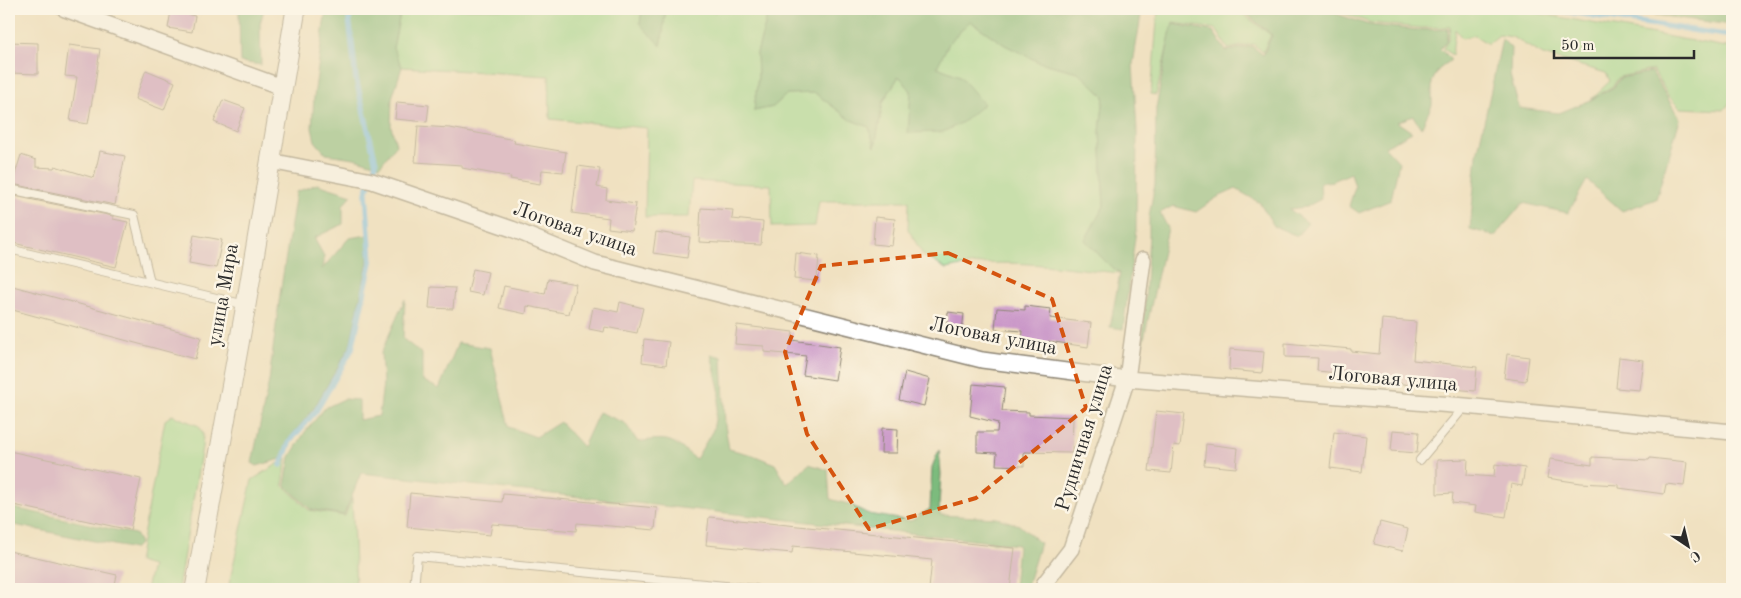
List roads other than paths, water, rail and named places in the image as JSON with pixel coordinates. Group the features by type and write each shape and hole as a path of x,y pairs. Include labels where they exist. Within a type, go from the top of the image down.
{"street":[{"path":"65,9 282,87"},
{"name":"улица Мира","path":"195,589 246,305 296,9"},
{"name":"Логовая улица","path":"270,161 367,180 512,229 595,263 982,360 1127,379 1465,406 1732,432"},
{"name":"Рудничная улица","path":"1043,589 1044,584 1071,549 1127,379 1143,260"}],"lane":[{"path":"9,189 134,215 150,282"},
{"path":"9,249 246,305"},
{"path":"1420,460 1465,406"},
{"path":"414,589 417,556 756,589"}],"waterway":[{"path":"281,465 290,441 316,411 352,349 371,262 366,193 376,163 356,79 348,9"},
{"path":"1548,9 1732,36"}]}
